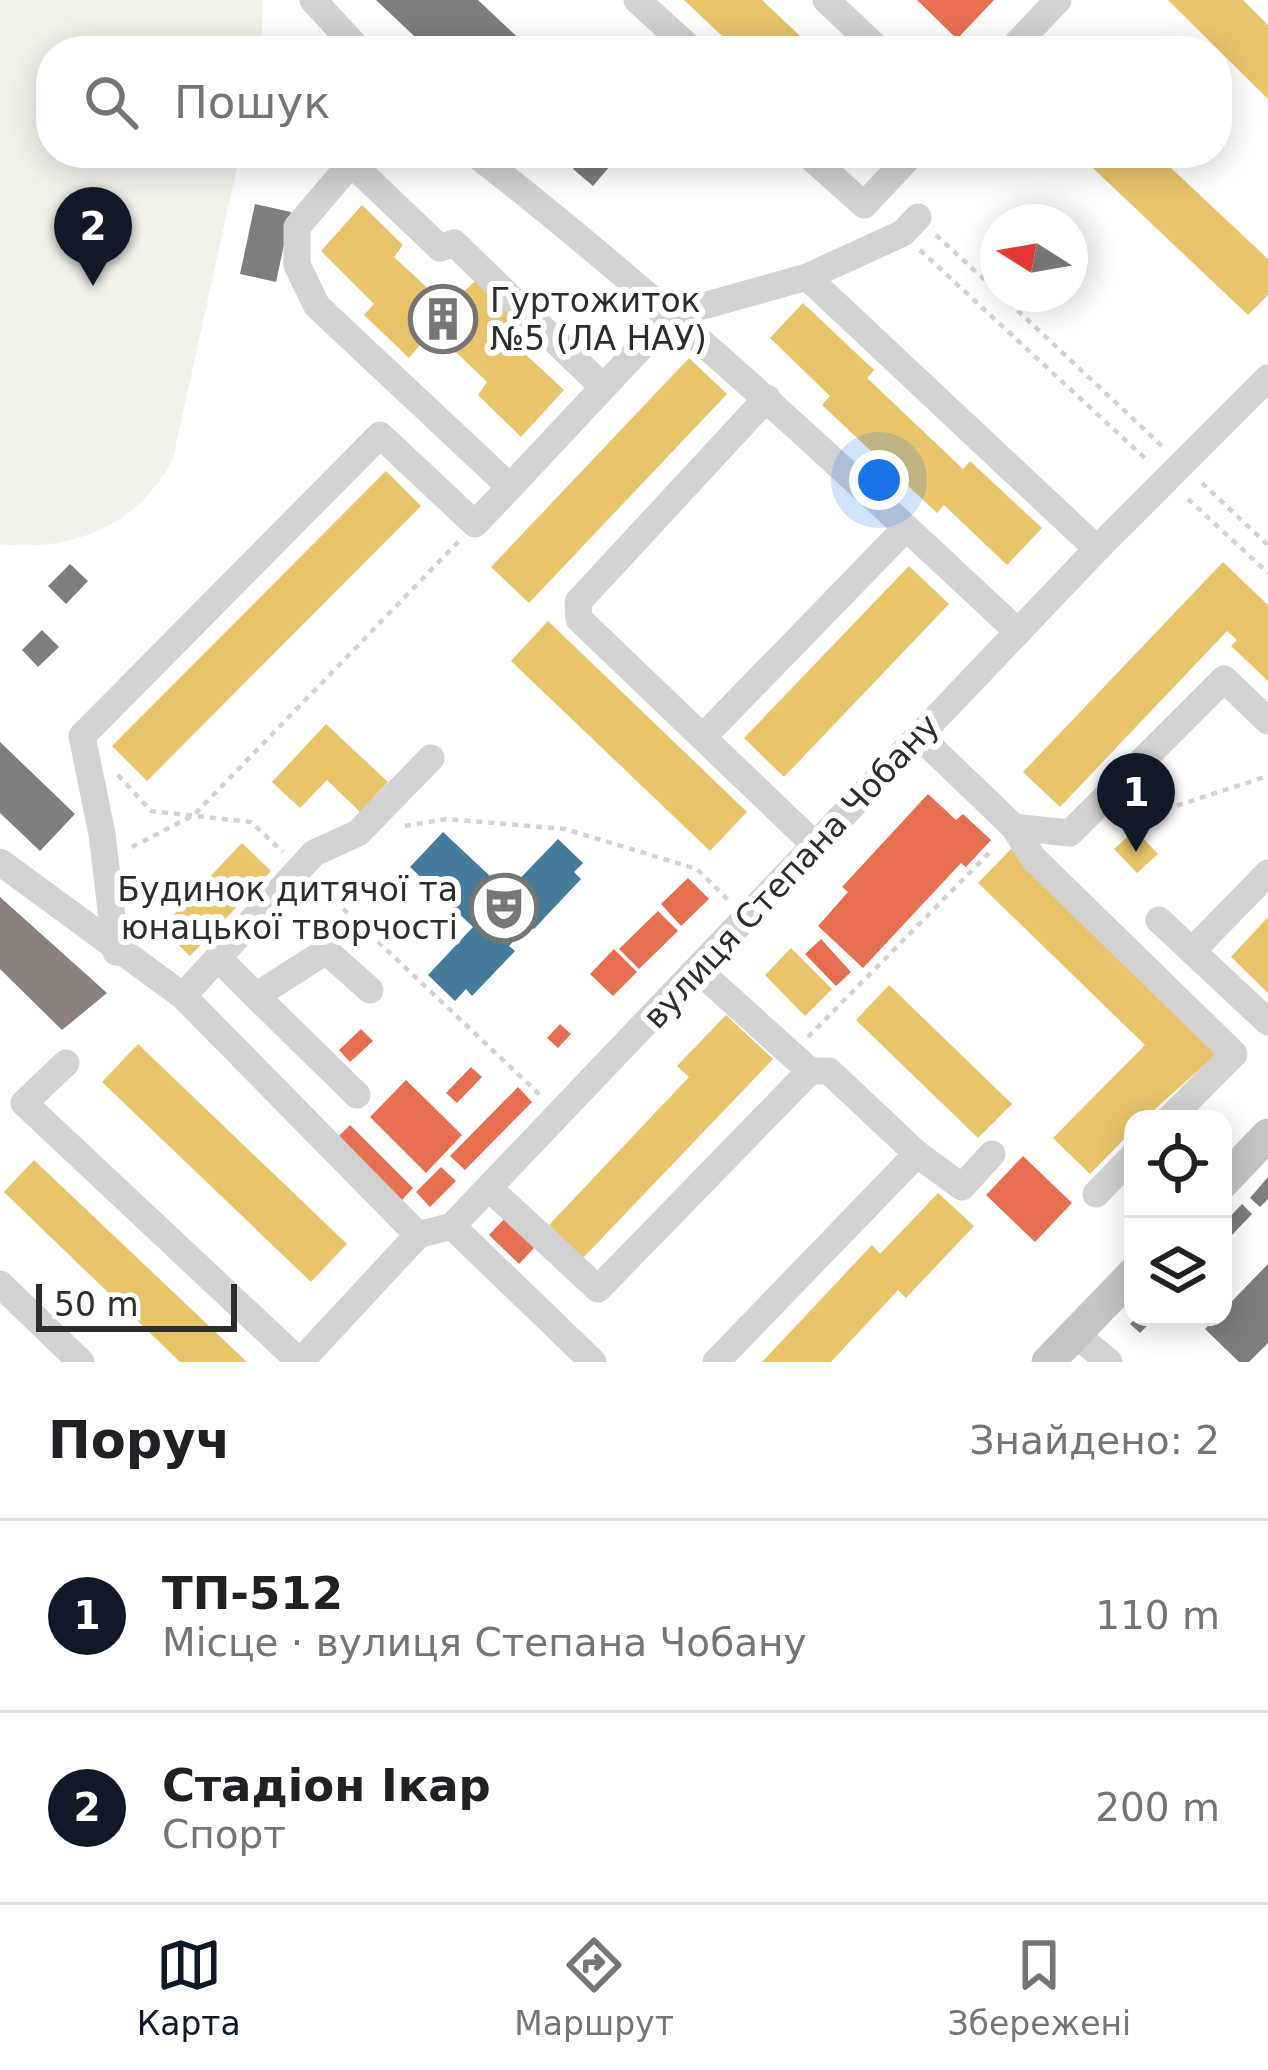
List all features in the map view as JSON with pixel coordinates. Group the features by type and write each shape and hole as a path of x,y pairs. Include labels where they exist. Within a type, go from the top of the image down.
{"main road":[{"path":"1232,1173 1268,1135"},
{"path":"1048,1362 1124,1283"}],"street":[{"path":"313,0 346,36"},
{"path":"637,0 677,36"},
{"path":"826,0 864,36"},
{"path":"1024,36 1058,0"},
{"path":"347,168 296,227 297,265 317,306 510,487"},
{"path":"365,168 440,248 454,243 603,387"},
{"path":"491,168 767,398 1018,632"},
{"path":"823,168 864,205 899,168"},
{"path":"116,952 102,834 82,736 380,435 475,524 671,315 807,277 910,225"},
{"path":"807,277 1097,549"},
{"name":"вулиця Степана Чобану","path":"452,1226 1097,549 1268,378"},
{"path":"767,398 578,602 579,619 815,845"},
{"path":"703,737 906,528"},
{"path":"1014,827 1070,833 1224,679 1268,721"},
{"path":"919,736 1014,827 1034,858 1234,1054 1178,1110"},
{"path":"183,996 314,853 358,833 430,758"},
{"path":"0,862 116,952 183,996 418,1235"},
{"path":"1192,951 1268,873"},
{"path":"1159,920 1268,1022"},
{"path":"256,996 326,951 370,990"},
{"path":"218,958 357,1096"},
{"path":"698,970 800,1063 829,1071 917,1154 962,1187 992,1154"},
{"path":"66,1063 24,1103 300,1362 418,1235 452,1226 593,1362"},
{"path":"489,1188 598,1289 800,1063"},
{"path":"716,1362 917,1154"},
{"path":"1096,1193 1124,1165"},
{"path":"0,1284 81,1362"},
{"path":"1075,1334 1109,1362"}],"path":[{"path":"910,225 1174,471 1268,545"},
{"path":"1018,312 1268,573"},
{"path":"194,815 475,524"},
{"path":"82,736 151,811 251,822 559,1114"},
{"path":"1070,833 1146,819 1268,776"},
{"path":"358,833 446,819 565,829 697,869 746,918"},
{"path":"800,1063 1014,827"}],"shaded area":[{"path":"0,0 262,0 262,36 36,36 36,168 237,168 173,458 159,481 123,517 101,529 52,544 0,544"}],"building: Житло":[{"path":"684,0 762,0 800,36 722,36"},
{"path":"1168,0 1243,0 1268,25 1268,99 1232,63 1232,36 1204,36"},
{"path":"1093,168 1171,168 1268,259 1268,295 1248,315"},
{"name":"Гуртожиток №5 (ЛА НАУ)","path":"362,205 403,245 394,257 448,307 476,280 521,323 508,338 564,390 521,437 478,395 487,382 433,330 409,358 364,315 374,304 321,251"},
{"path":"803,303 874,370 867,378 963,469 970,461 1042,528 1007,565 944,505 937,513 822,405 830,396 770,338"},
{"path":"689,358 727,394 529,603 491,567"},
{"path":"386,471 421,506 147,781 112,746"},
{"path":"1223,562 1268,605 1268,681 1231,646 1237,640 1227,631 1060,807 1023,772"},
{"path":"909,566 949,604 784,777 744,738"},
{"path":"548,621 747,812 710,851 511,661"},
{"path":"326,724 388,782 360,812 327,780 300,808 272,782"},
{"path":"1135,830 1158,854 1137,873 1114,849"},
{"path":"242,843 271,871 190,956 161,928"},
{"path":"1013,847 1221,1050 1154,1110 1124,1110 1124,1139 1090,1174 1053,1138 1145,1045 978,883"},
{"path":"1268,917 1268,993 1231,957"},
{"path":"791,948 832,989 805,1016 765,975"},
{"path":"889,985 1012,1104 978,1138 856,1020"},
{"path":"726,1015 773,1059 583,1258 549,1225 689,1077 677,1066"},
{"path":"138,1044 347,1244 311,1282 102,1082"},
{"path":"34,1160 247,1362 180,1362 4,1192"},
{"path":"938,1193 974,1226 906,1298 898,1290 831,1362 762,1362 872,1245 880,1254"}],"building: Торгівля":[{"path":"917,0 994,0 960,36 954,36"},
{"path":"928,794 956,820 963,814 991,840 966,867 961,863 863,968 818,926 848,892 842,887"},
{"path":"688,878 709,899 681,926 661,904"},
{"path":"658,911 678,931 639,969 619,949"},
{"path":"821,939 851,972 836,986 805,954"},
{"path":"614,949 637,972 613,996 590,974"},
{"path":"560,1024 571,1034 558,1048 547,1038"},
{"path":"361,1029 373,1041 350,1062 339,1050"},
{"path":"471,1067 482,1077 457,1103 446,1093"},
{"path":"406,1080 462,1135 426,1173 370,1117"},
{"path":"518,1087 532,1102 465,1170 450,1156"},
{"path":"350,1125 413,1188 401,1201 338,1137"},
{"path":"1023,1156 1072,1203 1035,1242 986,1195"},
{"path":"441,1167 456,1181 430,1207 416,1192"},
{"path":"505,1218 535,1247 519,1264 489,1235"}],"building: Установи":[{"name":"Будинок дитячої та юнацької творчості","path":"443,832 507,892 558,839 583,863 574,872 581,879 534,929 529,924 509,946 515,951 472,996 466,989 455,1001 428,975 473,927 410,867"}],"building: Промзона":[{"path":"0,897 107,993 62,1030 0,969"}],"building: Інше":[{"path":"376,0 478,0 516,36 414,36"},
{"path":"574,168 608,168 593,186"},
{"path":"255,204 291,212 276,282 240,274"},
{"path":"70,564 88,581 66,604 48,586"},
{"path":"42,630 59,647 38,667 22,650"},
{"path":"0,742 75,814 40,851 0,813"},
{"path":"1268,1177 1268,1199 1260,1207 1250,1198"},
{"path":"1242,1204 1252,1214 1232,1235 1232,1218"},
{"path":"1268,1264 1268,1343 1249,1362 1239,1362 1205,1329 1232,1326 1232,1301"}],"place":[{"name":"Стадіон Ікар","path":"93,286"},
{"name":"Гуртожиток №5 (ЛА НАУ)","path":"443,319"},
{"name":"ТП-512","path":"1136,852"},
{"name":"Будинок дитячої та юнацької творчості","path":"504,908"}]}
